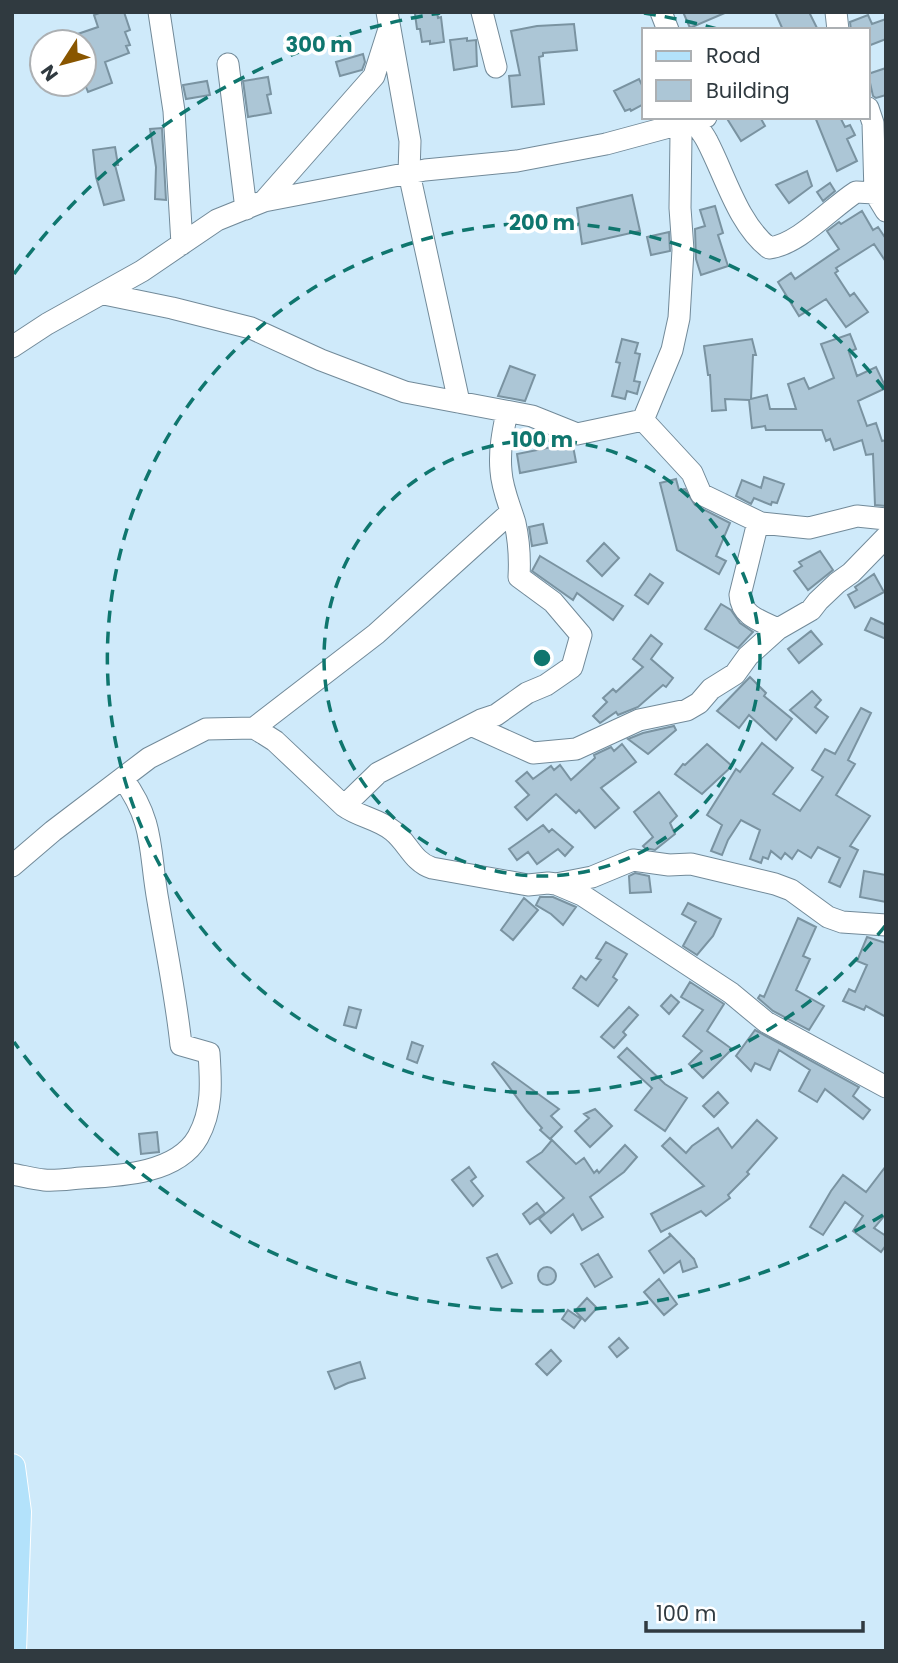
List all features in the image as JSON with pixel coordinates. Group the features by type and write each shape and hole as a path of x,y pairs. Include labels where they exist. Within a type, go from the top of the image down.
{"main road":[{"path":"12,1467 18,1512 13,1651"}],"street":[{"path":"159,12 174,111 182,244"},
{"path":"482,12 496,67"},
{"path":"255,205 374,76 388,20"},
{"path":"388,20 410,141 409,173 459,402"},
{"path":"228,64 255,205"},
{"path":"693,120 706,139 734,198 759,240 769,248 779,247 856,192 881,202 870,114"},
{"path":"12,347 47,324 104,294 218,220 255,205 409,173 517,161 606,144 693,120"},
{"path":"643,420 671,350 679,318 683,250 680,208 681,135 693,120"},
{"path":"104,294 251,328 321,360 405,392 531,416 577,434 643,420"},
{"path":"344,806 378,773 481,720 496,715 520,697 547,685 572,667 581,635 553,603 519,577 517,536 501,471 501,441 507,412"},
{"path":"643,420 692,473 701,494 758,522 809,528 857,516 886,519"},
{"path":"254,728 376,634 511,512"},
{"path":"758,522 740,595 740,606 748,614 778,629"},
{"path":"472,726 533,753 576,749 639,720 687,710 699,703 711,689 735,674 748,656 778,629 811,611 836,583 851,573 886,537"},
{"path":"12,866 53,831 149,758 206,729 254,728 275,741 344,806 391,829 426,866 519,884 556,884 592,877 633,860 669,865 691,864 791,890 828,918 842,922 886,925"},
{"path":"12,1174 45,1180 113,1177 157,1168 184,1153 197,1138 208,1114 212,1089 209,1053 181,1045 157,896 151,838 137,797 123,779"},
{"path":"556,884 593,903 731,993 766,1022 886,1087"}],"building":[{"path":"102,12 124,12 130,30 125,32 130,45 126,46 129,53 105,62 112,83 98,88 98,28 95,28 98,27 94,15"},
{"path":"437,12 438,18 441,17 444,42 422,42 415,14"},
{"path":"683,12 727,12 690,28"},
{"path":"775,12 809,12 817,28 782,28"},
{"path":"868,15 872,24 886,19 886,39 870,45 870,28 851,28 850,22"},
{"path":"574,24 577,50 543,53 543,56 539,57 544,104 512,107 509,76 520,75 511,31"},
{"path":"467,38 467,41 476,40 477,66 454,70 450,40"},
{"path":"363,54 365,62 362,70 340,76 336,62"},
{"path":"886,68 886,95 876,98 873,96 870,73"},
{"path":"268,77 271,94 267,95 271,113 248,117 243,81"},
{"path":"639,79 642,85 642,105 625,111 614,91"},
{"path":"207,81 210,95 186,99 183,85"},
{"path":"727,119 761,119 765,126 741,141"},
{"path":"816,119 841,119 845,127 850,125 855,135 847,139 857,161 837,171"},
{"path":"162,128 166,200 155,199 156,167 150,129"},
{"path":"115,147 118,165 115,165 124,200 104,205 96,177 93,150"},
{"path":"807,171 812,186 789,203 776,185"},
{"path":"830,183 835,191 823,201 817,192"},
{"path":"632,195 640,231 582,244 577,208"},
{"path":"715,206 723,233 718,235 728,266 701,275 696,259 695,229 705,226 700,210"},
{"path":"862,211 873,230 878,227 886,239 886,262 874,244 836,268 838,271 835,273 850,296 854,293 868,312 846,327 826,299 799,316 778,282 791,273 795,279 839,249 827,231"},
{"path":"669,232 670,251 651,255 647,237"},
{"path":"850,334 856,349 849,352 857,376 876,367 886,388 858,401 867,426 876,423 882,441 886,440 886,506 875,505 873,454 866,455 862,440 834,450 830,439 826,441 822,430 766,430 765,426 752,428 749,400 725,399 726,410 712,411 710,375 704,346 752,339 756,355 753,355 751,399 767,395 770,409 796,409 788,384 804,378 809,389 834,378 821,344"},
{"path":"622,339 638,343 635,353 640,354 634,381 640,382 637,394 627,391 625,399 612,396 620,363 616,362"},
{"path":"510,366 535,375 525,401 498,396"},
{"path":"567,444 573,446 576,462 520,473 517,454"},
{"path":"764,477 784,484 777,503 772,502 771,505 754,498 751,504 736,496 742,480 761,488"},
{"path":"676,479 679,490 685,489 695,505 730,523 716,556 726,561 719,574 677,550 660,483"},
{"path":"543,524 547,543 532,546 529,527"},
{"path":"604,543 619,558 602,576 587,561"},
{"path":"820,551 833,570 808,590 794,571 802,566 799,562"},
{"path":"540,556 623,606 613,620 577,593 573,600 532,571"},
{"path":"650,574 663,583 648,604 635,595"},
{"path":"874,574 884,592 855,608 848,595"},
{"path":"721,604 753,632 738,648 705,629"},
{"path":"871,618 886,625 886,639 865,630"},
{"path":"811,631 822,644 799,663 788,649"},
{"path":"651,635 662,644 651,659 673,678 666,687 663,685 638,707 618,715 616,712 600,723 593,716 607,702 603,698 613,689 616,692 643,667 633,659"},
{"path":"750,677 766,693 764,696 792,719 776,740 749,715 739,728 717,711"},
{"path":"812,691 821,700 815,707 828,717 816,733 790,710"},
{"path":"861,708 871,713 848,760 855,764 836,795 870,816 850,846 858,850 840,887 829,882 840,858 818,847 811,858 798,850 792,859 785,853 781,859 771,851 768,859 763,857 761,863 750,859 760,830 741,820 722,855 711,851 722,825 707,815 736,769 740,772 762,743 793,768 773,794 800,811 823,777 812,770 825,749 835,754"},
{"path":"674,726 676,730 648,754 628,739 643,733"},
{"path":"622,744 636,762 601,788 619,808 595,828 579,810 576,813 556,794 527,820 515,807 529,795 516,781 527,772 533,779 551,766 554,770 560,765 571,780 595,758 594,755 611,747 614,751"},
{"path":"707,744 732,766 702,794 675,774"},
{"path":"659,792 677,816 670,823 675,834 655,850 643,846 653,837 634,812"},
{"path":"543,825 573,847 565,856 558,849 537,864 528,852 517,860 509,849"},
{"path":"864,871 886,875 886,902 860,897"},
{"path":"635,873 649,876 651,892 630,893 629,876"},
{"path":"540,897 553,897 576,907 563,925 536,905"},
{"path":"524,898 538,910 513,940 501,930"},
{"path":"688,903 721,919 713,936 697,955 683,946 696,922 682,914"},
{"path":"798,918 816,927 803,956 810,959 796,990 824,1006 809,1030 773,1011 758,998 760,995 764,997"},
{"path":"867,937 886,943 886,1017 866,1006 864,1010 843,1001 849,989 855,992 867,965 857,961"},
{"path":"606,942 627,954 613,977 617,980 598,1006 573,988 581,976 586,980 601,960 596,958"},
{"path":"690,982 724,1004 707,1031 732,1049 703,1078 689,1064 702,1051 683,1036 703,1010 681,997"},
{"path":"671,995 679,1002 669,1014 661,1006"},
{"path":"349,1007 361,1010 356,1028 344,1025"},
{"path":"629,1007 638,1015 623,1032 626,1035 614,1048 601,1037"},
{"path":"755,1030 859,1087 853,1096 870,1110 863,1119 825,1089 817,1102 799,1091 810,1070 779,1050 770,1070 755,1063 751,1071 736,1056"},
{"path":"412,1042 423,1046 417,1063 407,1059"},
{"path":"627,1048 665,1084 687,1098 665,1131 635,1110 652,1088 618,1057"},
{"path":"494,1062 559,1109 551,1116 562,1127 550,1139 540,1130 542,1128 492,1064"},
{"path":"718,1092 728,1103 714,1117 703,1106"},
{"path":"595,1109 612,1126 590,1147 575,1131 589,1118 584,1114"},
{"path":"757,1120 777,1138 747,1172 749,1174 728,1195 730,1198 706,1216 701,1211 661,1232 651,1214 704,1186 662,1146 670,1138 686,1153 718,1128 732,1148"},
{"path":"157,1132 159,1152 141,1154 139,1134"},
{"path":"552,1140 576,1164 584,1158 594,1173 597,1170 599,1173 625,1145 637,1157 624,1172 590,1197 603,1217 582,1230 573,1214 551,1233 539,1219 564,1198 527,1162 542,1152"},
{"path":"886,1166 886,1214 874,1228 886,1236 886,1245 881,1252 853,1231 863,1216 845,1202 823,1235 810,1227 843,1175 866,1192"},
{"path":"469,1167 476,1177 471,1181 483,1196 473,1206 452,1180"},
{"path":"537,1203 545,1213 530,1224 523,1214"},
{"path":"669,1233 694,1259 697,1267 683,1272 680,1261 664,1273 649,1251 670,1236"},
{"path":"497,1254 512,1283 502,1288 487,1258"},
{"path":"598,1254 612,1277 595,1287 581,1264"},
{"path":"547,1267 553,1270 556,1276 553,1282 547,1285 541,1282 538,1276 541,1270"},
{"path":"659,1279 677,1304 664,1315 644,1292"},
{"path":"587,1298 597,1308 585,1321 575,1311"},
{"path":"568,1310 581,1319 574,1328 562,1319"},
{"path":"619,1338 628,1348 617,1357 609,1347"},
{"path":"551,1350 561,1361 547,1375 536,1364"},
{"path":"360,1362 365,1378 335,1389 328,1372"}]}
